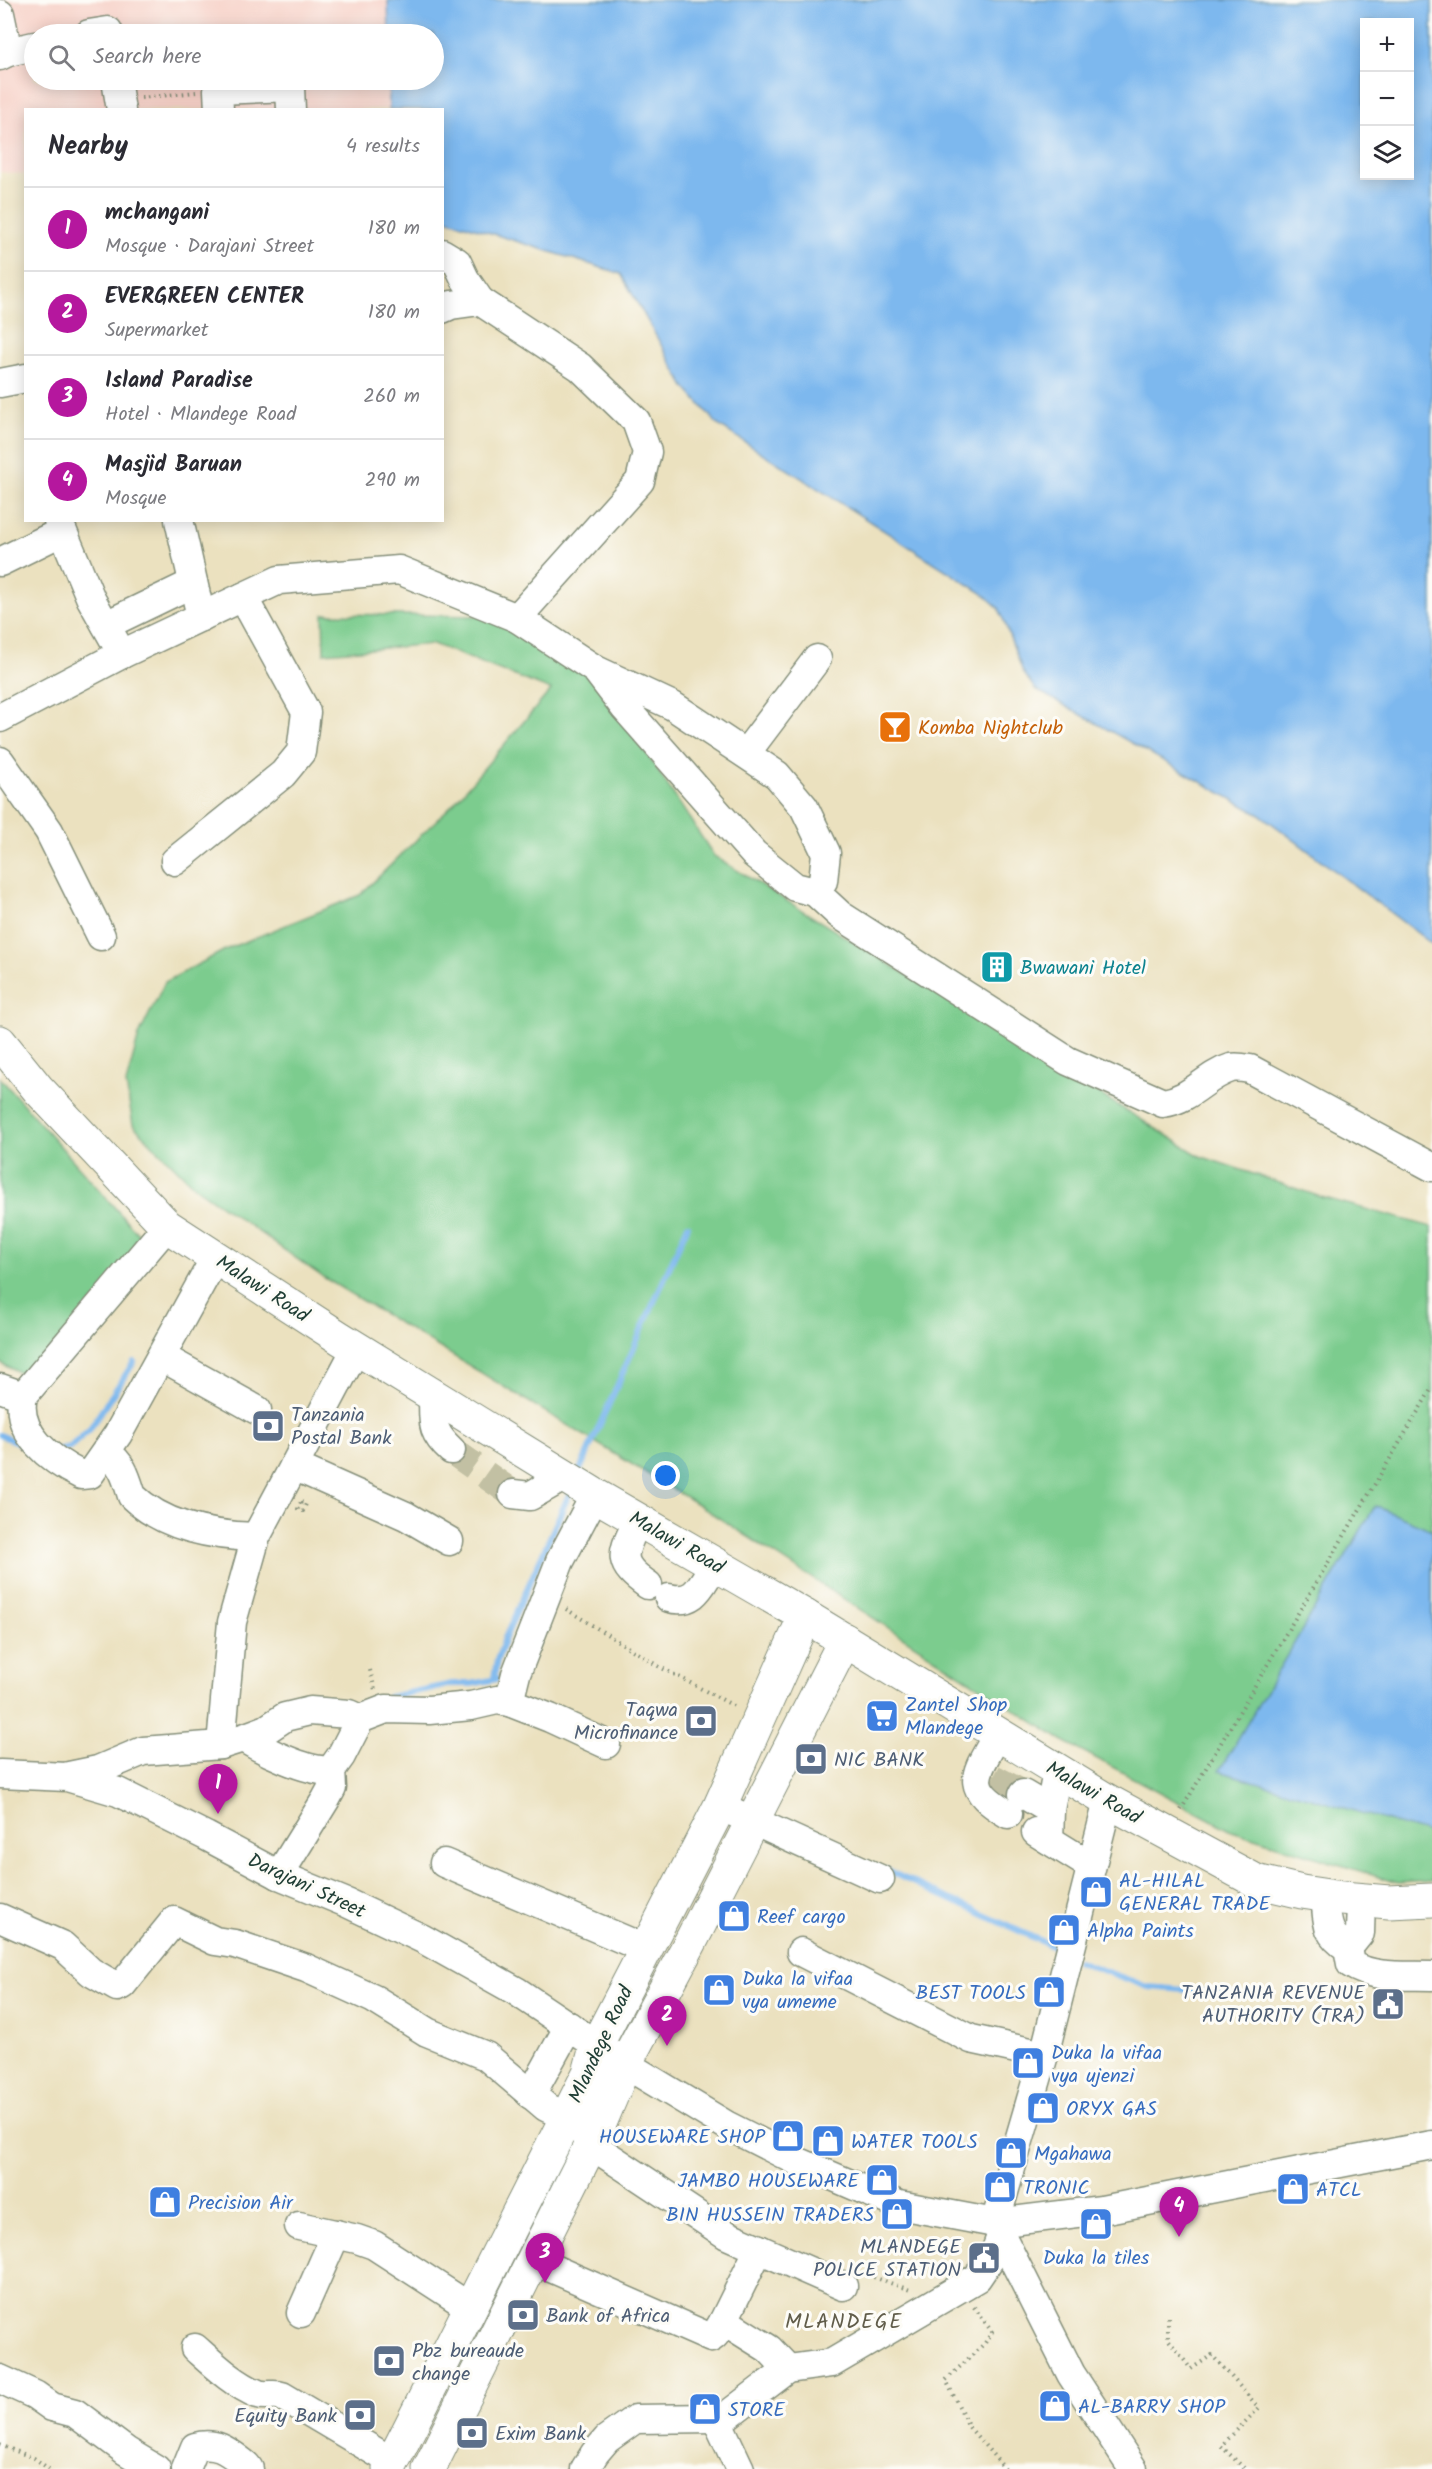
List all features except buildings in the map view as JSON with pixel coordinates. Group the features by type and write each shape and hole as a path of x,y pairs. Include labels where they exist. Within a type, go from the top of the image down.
{"main road":[{"name":"Malawi Road","path":"0,1042 38,1089 166,1226 595,1495 805,1616 1108,1802 1256,1881 1361,1900 1389,1902 1432,1899"},
{"name":"Mlandege Road","path":"429,2469 592,2142 606,2067 646,1949 720,1806 805,1616"},
{"name":"Mlandege Road","path":"391,2466 567,2117 606,2067 690,1943 845,1640"}],"street":[{"path":"0,14 14,52"},
{"path":"219,100 290,98"},
{"path":"444,254 457,262 480,301 580,367 636,421 647,452 640,481 517,618"},
{"path":"444,308 480,301"},
{"path":"0,383 24,378"},
{"path":"179,522 201,617"},
{"path":"0,562 55,529 122,654"},
{"path":"0,718 122,654 279,580 399,570 517,618 596,670 673,706 777,775 804,807 826,853 824,880 815,892"},
{"path":"106,625 193,583"},
{"path":"175,861 283,774 301,752 306,712 243,597"},
{"path":"746,753 817,658"},
{"path":"596,670 625,708 754,854 795,886 815,892 840,915 1068,1061 1163,1103 1176,1101 1190,1094 1232,1067 1250,1069 1432,1167"},
{"path":"0,761 49,831 101,936"},
{"path":"166,1226 11,1392 21,1406 22,1416 45,1451 73,1471 90,1474 106,1452 162,1357 215,1258"},
{"path":"243,1743 232,1622 256,1537 357,1347"},
{"path":"162,1357 257,1410"},
{"path":"433,1393 436,1435 451,1450"},
{"path":"106,1452 120,1463 132,1496 170,1520 210,1532 256,1537"},
{"path":"294,1466 406,1516 449,1541"},
{"path":"513,1494 530,1496 565,1476"},
{"path":"279,1875 326,1800 332,1788 331,1770 360,1719 386,1709 429,1710 471,1706 497,1701 512,1690 560,1561 595,1495"},
{"path":"638,1520 624,1550 625,1563 631,1573 658,1591 681,1601 689,1599 715,1564"},
{"path":"512,1690 550,1718 606,1744"},
{"path":"243,1743 285,1717 310,1711 349,1714 360,1719"},
{"path":"998,1734 986,1774 976,1785 979,1793 1015,1804 1091,1866"},
{"path":"68,1777 98,1770 143,1751 243,1743 316,1771 331,1770"},
{"path":"1045,1827 1057,1771"},
{"name":"Darajani Street","path":"0,1774 68,1777 118,1792 279,1875 347,1903 423,1939 516,1991 569,2026 606,2067 797,2162 899,2205 998,2229 1432,2145"},
{"path":"585,2469 608,2439 635,2419 716,2418 729,2414 788,2369 832,2362 977,2278 996,2250 998,2229 1108,1802"},
{"path":"720,1806 880,1879"},
{"path":"444,1863 646,1949"},
{"path":"1325,1895 1329,1928 1334,1940 1347,1948 1351,1964 1359,1970 1380,1974 1432,1976"},
{"path":"1347,1948 1360,1933 1361,1900"},
{"path":"0,1918 63,1947 86,1967 117,1987 122,1985 171,1923 179,1921 215,1941 236,1944 306,1968 374,1999 416,2026 486,2056 546,2107 567,2117 602,2152 727,2235 759,2249 855,2280"},
{"path":"801,1952 971,2039 1044,2055"},
{"path":"531,2095 569,2026"},
{"path":"299,2226 374,2245 471,2308"},
{"path":"998,2229 1071,2374 1133,2469"},
{"path":"301,2313 336,2234"},
{"path":"533,2260 711,2338 715,2336 723,2322 759,2249"},
{"path":"723,2322 769,2349 788,2369"},
{"path":"195,2348 216,2367 256,2394 267,2397 276,2394 282,2396 391,2466"},
{"path":"0,2379 35,2395 52,2407 75,2413 156,2469"},
{"path":"716,2418 740,2469"},
{"path":"186,2469 195,2446 214,2445 222,2446 249,2469"}],"path":[{"path":"119,96 219,100"},
{"path":"1167,1833 1432,1388"},
{"path":"546,1598 658,1666 743,1710"},
{"path":"370,1670 373,1687"},
{"path":"855,2280 940,2301 963,2294 992,2332 986,2343 946,2380 969,2427 1005,2469"},
{"path":"1168,2317 1168,2339 1191,2368 1212,2355 1258,2408 1221,2446 1245,2469"},
{"path":"0,2445 24,2453 49,2469"}],"shaded area":[{"path":"0,0 388,0 389,24 24,24 24,90 389,90 389,108 24,108 24,174 0,172"}],"green space":[{"path":"323,614 486,616 593,672 714,856 1200,1156 1321,1197 1432,1227 1432,1881 1398,1883 1232,1831 1060,1739 699,1505 323,1277 196,1188 133,1125 126,1084 139,1035 165,982 227,949 360,895 454,803 551,690 433,644 324,653"},
{"path":"0,1078 147,1244 26,1376 0,1363"}],"water":[{"path":"388,0 1432,0 1432,944 1262,816 1035,689 1023,672 999,608 982,593 718,425 685,387 621,274 444,218 444,108 389,108 389,90 444,90 444,24 389,24"},
{"path":"1375,1506 1432,1530 1432,1834 1219,1771"}],"waterway":[{"path":"579,1472 688,1225"},
{"path":"57,1450 70,1447 89,1430 134,1362"},
{"path":"0,1435 24,1445"},
{"path":"494,1678 497,1660 505,1638 571,1490"},
{"path":"389,1697 452,1684 471,1684 497,1679"},
{"path":"886,1870 1054,1947"},
{"path":"1078,1961 1148,1987 1233,1994"}],"tunnel":[{"path":"451,1450 513,1494"},
{"path":"993,1778 1023,1794"}],"place":[{"name":"Komba Nightclub","path":"895,727"},
{"name":"Bwawani Hotel","path":"997,967"},
{"name":"Tanzania Postal Bank","path":"268,1426"},
{"name":"Zantel Shop Mlandege","path":"882,1716"},
{"name":"Taqwa Microfinance","path":"701,1721"},
{"name":"NIC BANK","path":"811,1759"},
{"name":"mchangani","path":"218,1814"},
{"name":"AL-HILAL GENERAL TRADE","path":"1096,1892"},
{"name":"Reef cargo","path":"734,1916"},
{"name":"Alpha Paints","path":"1064,1930"},
{"name":"Duka la vifaa vya umeme","path":"719,1990"},
{"name":"BEST TOOLS","path":"1049,1992"},
{"name":"TANZANIA REVENUE AUTHORITY (TRA)","path":"1388,2004"},
{"name":"EVERGREEN CENTER","path":"667,2046"},
{"name":"Duka la vifaa vya ujenzi","path":"1028,2063"},
{"name":"ORYX GAS","path":"1043,2108"},
{"name":"HOUSEWARE SHOP","path":"788,2136"},
{"name":"WATER TOOLS","path":"828,2141"},
{"name":"Mgahawa","path":"1011,2153"},
{"name":"JAMBO HOUSEWARE","path":"882,2180"},
{"name":"TRONIC","path":"1000,2187"},
{"name":"ATCL","path":"1293,2189"},
{"name":"Precision Air","path":"165,2202"},
{"name":"BIN HUSSEIN TRADERS","path":"897,2214"},
{"name":"Duka la tiles","path":"1096,2224"},
{"name":"Masjid Baruan","path":"1179,2237"},
{"name":"MLANDEGE POLICE STATION","path":"984,2258"},
{"name":"Island Paradise","path":"545,2283"},
{"name":"Bank of Africa","path":"523,2315"},
{"name":"Pbz bureaude change","path":"389,2361"},
{"name":"AL-BARRY SHOP","path":"1055,2406"},
{"name":"STORE","path":"705,2409"},
{"name":"Equity Bank","path":"360,2415"},
{"name":"Exim Bank","path":"472,2433"}],"district":[{"name":"MLANDEGE","path":"844,2321"}]}
